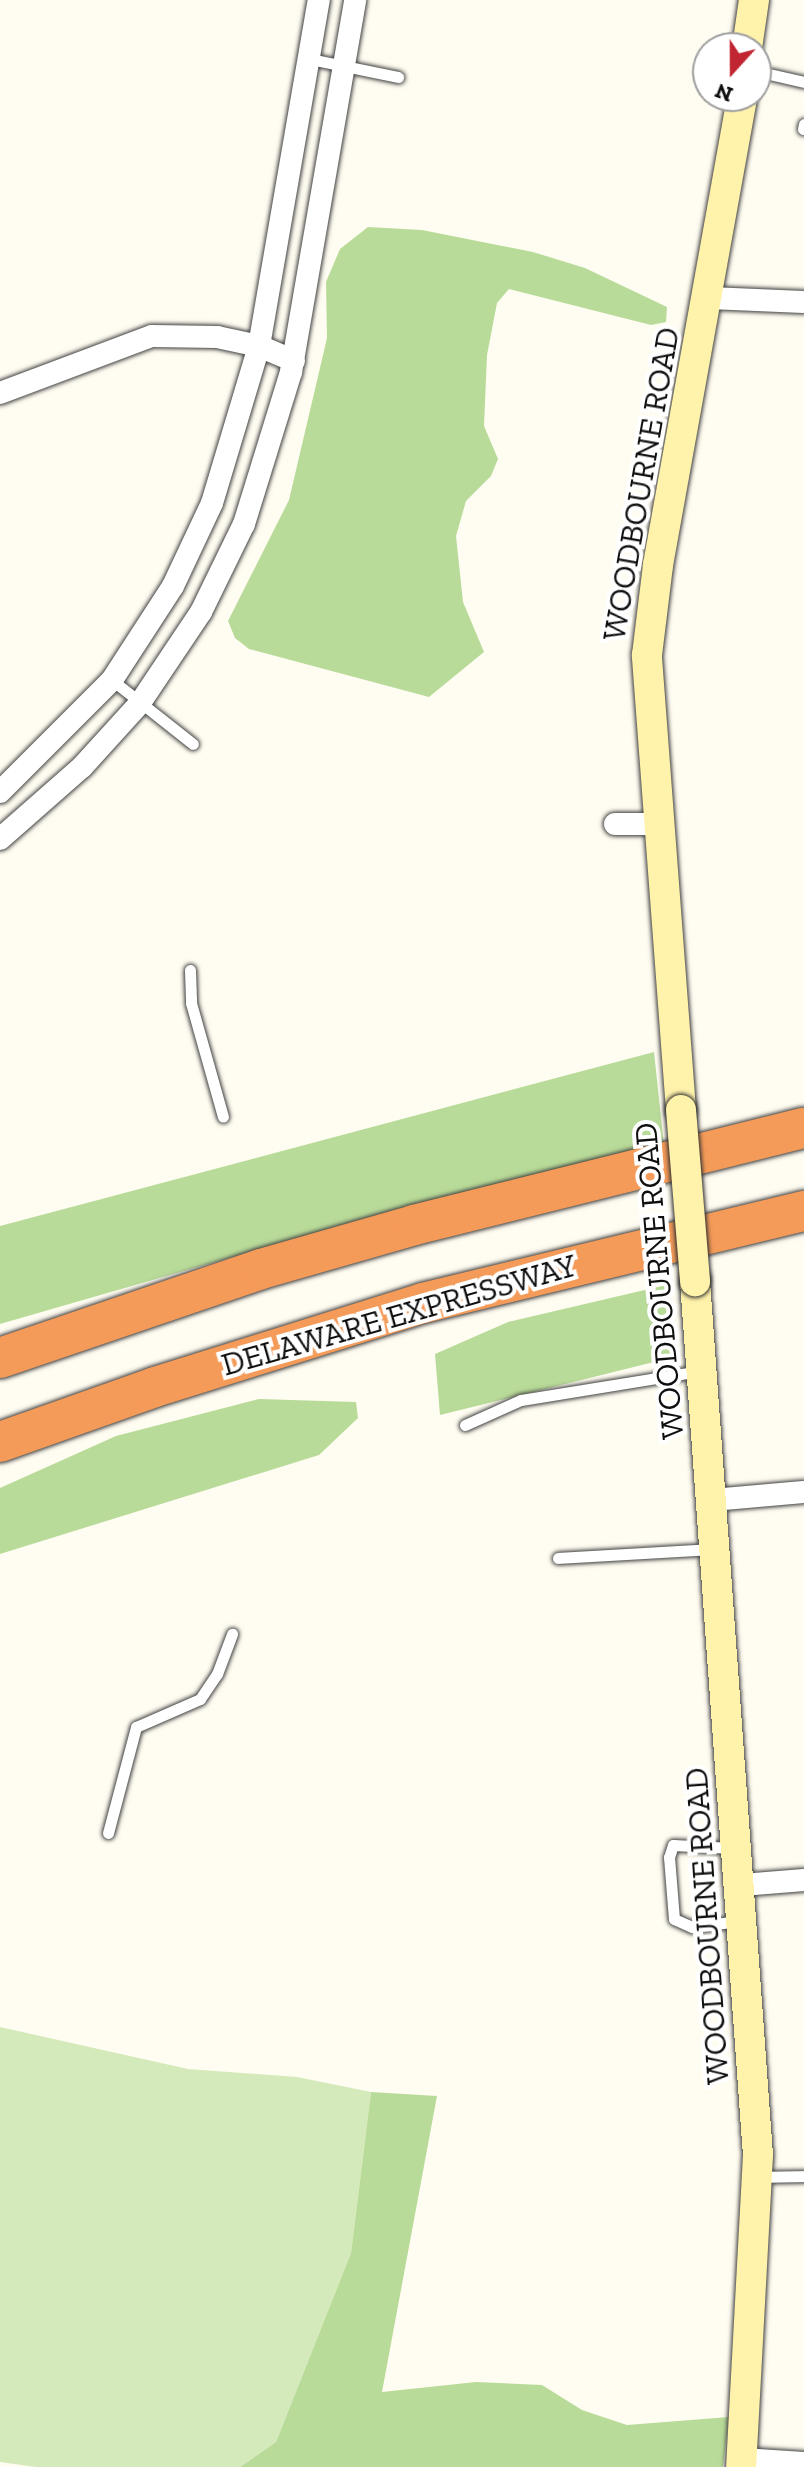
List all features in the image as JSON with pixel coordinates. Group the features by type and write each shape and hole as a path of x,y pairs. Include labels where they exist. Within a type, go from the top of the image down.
{"highway":[{"path":"0,1358 261,1269 398,1229 804,1128"},
{"name":"DELAWARE EXPRESSWAY","path":"0,1442 169,1382 423,1303 804,1211"}],"main road":[{"path":"749,32 754,0"},
{"name":"WOODBOURNE ROAD","path":"739,112 709,298 658,565 648,640 658,824 742,1885 758,2177 742,2463"}],"street":[{"path":"0,792 112,680 192,550 242,412 259,346 319,0"},
{"path":"0,839 82,767 140,703 221,574 244,524 294,361 355,0"},
{"path":"709,298 804,302"},
{"path":"0,393 152,336 182,333 259,346 294,361"},
{"path":"615,824 658,824"},
{"path":"712,1500 804,1492"},
{"path":"742,1885 804,1880"},
{"path":"742,2463 804,2463"}],"lane":[{"path":"310,59 398,77"},
{"path":"772,75 804,82"},
{"path":"112,680 193,744"},
{"path":"190,970 191,1003 223,1117"},
{"path":"465,1425 521,1400 702,1371"},
{"path":"558,1558 716,1548"},
{"path":"108,1833 136,1727 200,1699 217,1674 232,1634"},
{"path":"739,1848 673,1845 669,1857 674,1919 692,1927 744,1920"},
{"path":"758,2177 804,2176"}],"green space":[{"path":"368,227 422,230 533,252 585,268 667,307 666,322 651,325 509,289 497,303 487,355 484,426 498,459 491,476 466,501 456,536 463,602 484,652 429,697 249,649 235,638 228,621 289,500 327,338 326,282 340,249"},
{"path":"654,1052 664,1146 402,1208 0,1324 0,1226"},
{"path":"666,1285 674,1357 440,1415 435,1354 508,1322"},
{"path":"259,1399 356,1402 358,1418 319,1455 0,1554 0,1488 116,1436"},
{"path":"0,2027 188,2069 297,2077 371,2092 351,2253 276,2442 240,2467 36,2467 0,2462"},
{"path":"371,2092 437,2096 382,2392 476,2382 542,2385 582,2410 627,2425 729,2417 723,2467 240,2467 276,2442 351,2253"}]}
